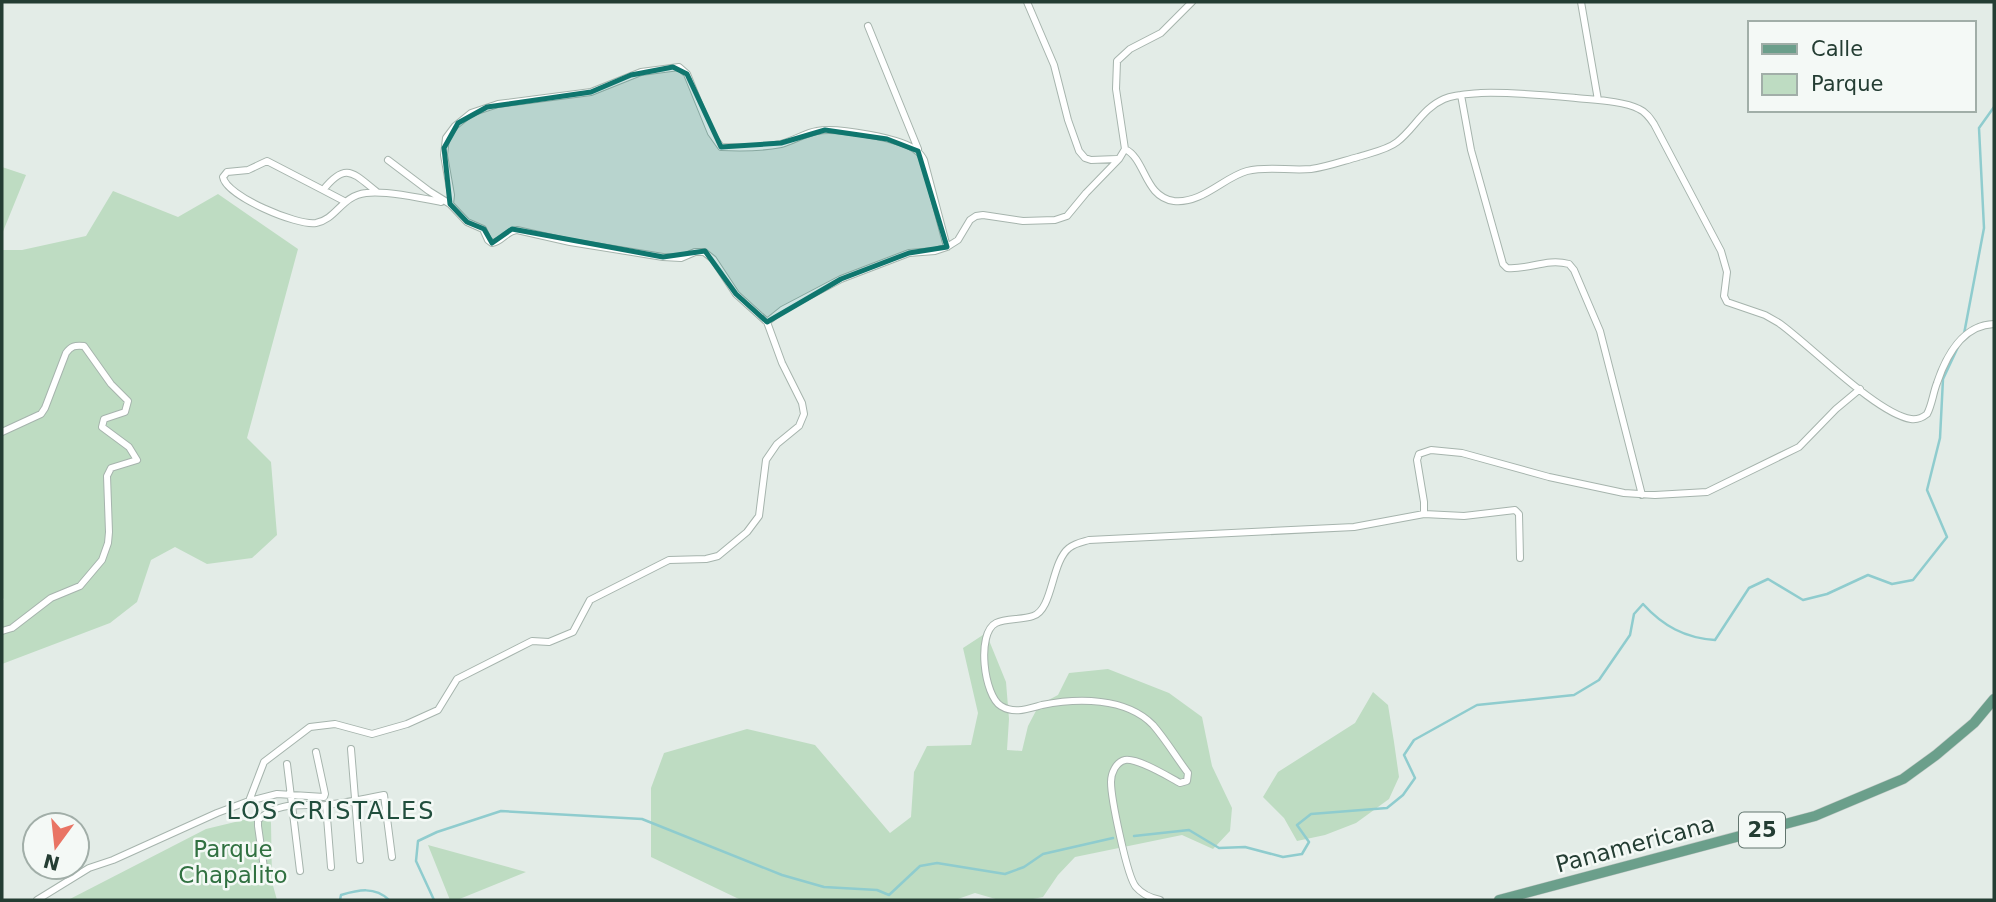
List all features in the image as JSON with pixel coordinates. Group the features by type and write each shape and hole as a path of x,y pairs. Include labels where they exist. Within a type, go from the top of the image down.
{"main road":[{"name":"Panamericana","path":"1499,900 1815,816 1903,779 1973,723 1994,699"}],"street":[{"path":"1027,2 1054,65 1079,151 1091,160 1119,159"},
{"path":"767,322 782,310 841,279 909,253 947,247 958,240 970,220 976,216 1023,221 1055,220 1067,216 1125,149 1118,112 1117,61 1134,47 1161,33 1192,2"},
{"path":"1581,2 1598,100"},
{"path":"868,26 924,160 947,247"},
{"path":"450,204 444,155 446,138 455,126 471,113 498,104 591,92 631,75 673,67 684,69 687,74 711,133 721,147 781,144 814,131 825,130 860,133 898,142 918,151"},
{"path":"1125,149 1132,153 1146,180 1158,193 1170,200 1181,201 1212,191 1248,171 1321,167 1388,147 1401,139 1432,106 1443,99 1509,92 1598,100 1642,110 1654,124 1720,251 1727,272 1724,293 1727,302 1765,315 1779,323 1860,389 1895,413 1909,418 1922,418 1929,410 1946,362 1960,340 1970,331 1994,324"},
{"path":"1461,95 1471,150 1503,264 1507,268 1517,268 1550,261 1569,264 1574,270 1600,331 1642,495"},
{"path":"249,801 264,762 310,727 335,723 372,734 407,724 438,710 457,680 532,642 549,642 573,632 590,600 669,560 718,556 747,532 759,516 765,460 777,443 799,426 804,414 803,403 786,373 767,322 736,294 713,259 704,252 695,252 681,258 663,257 570,242 517,230 510,231 498,242 492,243 483,229 463,219 450,204 388,160"},
{"path":"344,201 267,161 248,170 227,172 223,177 224,183 235,192 296,222 322,221 344,201 363,193 377,192 450,204"},
{"path":"323,190 335,176 348,172 354,173 377,192"},
{"path":"2,432 41,414 46,408 66,353 77,345 84,346 111,384 128,401 125,412 104,419 102,427 129,447 137,460 111,468 107,475 109,531 102,560 80,586 51,598 12,628 2,631"},
{"path":"1423,514 1424,502 1417,460 1419,454 1431,450 1476,456 1575,484 1642,495 1695,494 1716,489 1799,447 1860,389"},
{"path":"1160,900 1143,894 1134,886 1117,827 1112,777 1117,765 1127,760 1136,761 1180,783 1187,781 1188,773 1152,725 1138,713 1125,707 1091,701 1057,702 1013,711 998,705 992,697 984,668 985,643 991,627 997,622 1037,615 1042,611 1065,553 1076,543 1089,540 1354,527 1423,514 1464,516 1518,511 1520,558"},
{"path":"351,749 360,860"},
{"path":"37,900 89,869 249,801 277,794 325,796 316,752"},
{"path":"287,764 300,871"},
{"path":"264,868 258,820 276,808 292,804 326,805 384,795 392,857"},
{"path":"326,805 331,867"}],"highlighted area":[{"path":"673,67 687,74 721,147 781,143 825,130 887,139 918,151 947,247 909,253 841,279 767,322 736,294 705,251 663,257 512,229 492,243 484,229 467,222 450,204 444,148 458,123 487,107 591,92 631,75"}],"green space":[{"path":"2,167 26,175 2,234"},
{"path":"113,191 178,217 218,194 298,249 247,438 271,462 277,535 252,558 207,564 175,547 151,560 137,602 110,623 2,664 2,250 22,250 86,236"},
{"path":"986,633 1006,682 1009,719 1007,750 1022,751 1028,726 1039,705 1058,695 1069,673 1108,669 1169,693 1202,717 1212,766 1232,808 1230,831 1213,849 1182,835 1075,857 1043,897 1028,900 999,900 975,893 955,900 741,900 651,857 651,788 664,753 747,729 815,745 890,833 911,817 914,772 927,746 971,745 978,713 963,648"},
{"path":"1373,692 1388,705 1394,742 1399,777 1389,799 1356,823 1325,835 1297,841 1284,818 1263,797 1278,772 1355,723"},
{"name":"Parque Chapalito","path":"269,814 272,882 277,900 68,900 206,829"},
{"path":"428,845 526,872 457,900 450,900"}],"waterway":[{"path":"1964,334 1984,228 1979,128 1994,107"},
{"path":"1134,836 1189,830 1219,848 1245,847 1283,857 1302,854 1309,842 1297,825 1311,814 1387,808 1403,795 1415,778 1404,755 1414,740 1477,705 1574,695 1599,680 1630,635 1634,614 1643,604 1658,619 1675,630 1694,637 1715,640 1749,588 1768,579 1803,600 1827,594 1868,575 1892,584 1913,580 1947,537 1927,490 1940,438 1943,379 1958,347"},
{"path":"434,900 416,861 418,841 501,811 642,819 782,875 824,887 877,890 889,895 920,866 937,863 1005,874 1024,867 1043,854 1113,838"},
{"path":"340,900 341,895 366,890 389,900"}],"district":[{"name":"LOS CRISTALES","path":"331,811"}]}
